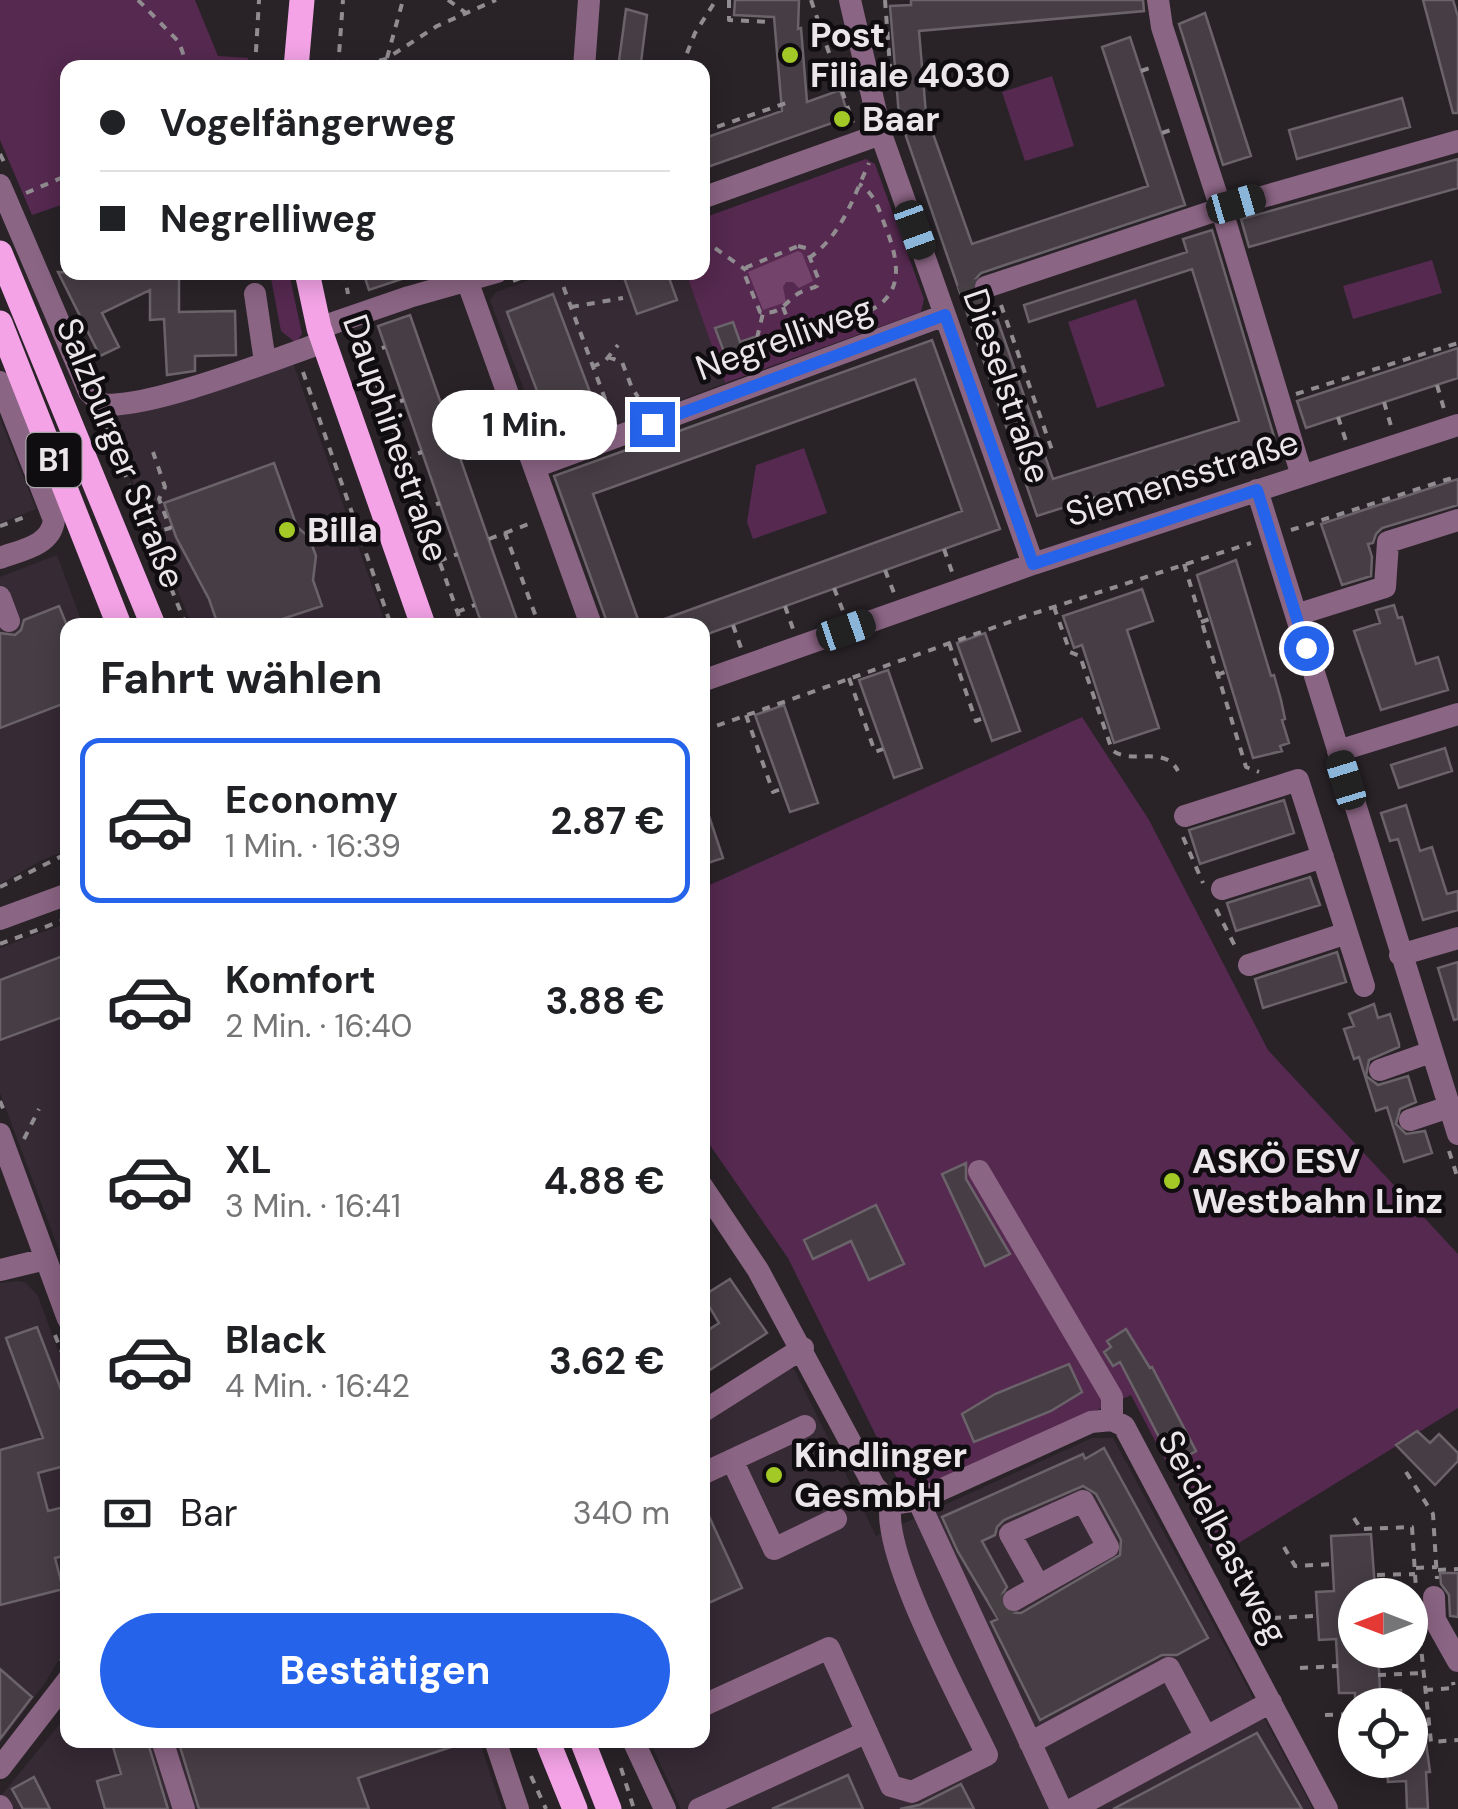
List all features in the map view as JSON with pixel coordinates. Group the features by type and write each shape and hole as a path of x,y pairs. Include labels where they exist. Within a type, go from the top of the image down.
{"main road":[{"path":"297,60 302,0"},
{"name":"Salzburger Straße","path":"0,253 150,618"},
{"name":"Dauphinestraße","path":"309,280 322,335 421,618"},
{"name":"Salzburger Straße","path":"0,323 116,618"},
{"path":"550,1748 574,1809"},
{"path":"585,1748 609,1809"}],"street":[{"path":"585,60 589,0"},
{"name":"Dieselstraße","path":"850,0 869,145 949,304 1033,564"},
{"path":"1158,0 1162,27 1302,476"},
{"path":"992,291 1220,209 1458,141"},
{"path":"710,195 869,145"},
{"name":"Salzburger Straße","path":"9,190 90,392 102,404 118,405 159,396 294,353 354,317 409,297 476,280"},
{"path":"468,283 588,618"},
{"path":"255,294 265,362"},
{"name":"Negrelliweg","path":"534,468 949,304"},
{"path":"0,382 50,504 53,530 40,543 0,558"},
{"name":"Siemensstraße","path":"710,679 1033,564 1302,476 1451,417"},
{"path":"1257,490 1458,1134"},
{"path":"1296,614 1385,586 1388,542 1458,520"},
{"path":"0,597 9,622"},
{"path":"1338,751 1458,714"},
{"path":"1185,816 1298,780 1364,986"},
{"path":"1222,889 1323,857"},
{"path":"1330,880 1373,866"},
{"path":"0,919 60,897"},
{"path":"1249,965 1347,933"},
{"path":"1400,955 1458,938"},
{"path":"1380,1070 1432,1052"},
{"path":"1410,1120 1450,1107"},
{"path":"11,1138 60,1297"},
{"path":"979,1171 1112,1397 1112,1420"},
{"path":"710,1198 803,1348 880,1497 891,1504 888,1519 904,1579 987,1755 912,1792 892,1786 829,1648 710,1702"},
{"path":"0,1270 46,1260"},
{"path":"710,1407 803,1348"},
{"name":"Seidelbastweg","path":"891,1504 918,1500 1090,1422 1112,1420 1124,1426 1327,1809"},
{"path":"710,1470 805,1426"},
{"path":"732,1460 774,1549 836,1519"},
{"path":"918,1500 994,1611 1030,1743 1060,1809"},
{"path":"994,1611 1039,1586"},
{"path":"1434,1597 1435,1620 1455,1667"},
{"path":"1030,1743 1170,1668 1206,1737"},
{"path":"0,1768 60,1690"},
{"path":"1073,1809 1271,1702"},
{"path":"699,1809 868,1732"},
{"path":"165,1748 184,1809"},
{"path":"499,1748 518,1809"},
{"path":"625,1749 665,1809"}],"path":[{"path":"138,0 179,42 185,60"},
{"path":"255,60 259,0"},
{"path":"339,60 343,0"},
{"path":"386,59 403,0"},
{"path":"448,0 466,13"},
{"path":"382,60 437,26 496,0"},
{"path":"684,60 695,33 716,0"},
{"path":"730,0 728,20 770,22"},
{"path":"811,0 854,121 869,145"},
{"path":"885,0 891,80 896,80"},
{"path":"710,129 788,102"},
{"path":"809,258 834,236 860,184 869,145 858,116"},
{"path":"9,190 60,177"},
{"path":"792,330 860,315 880,305 893,292 897,275 895,252 874,196 860,184"},
{"path":"710,245 746,270 760,312 769,314 784,308 798,294 817,286 818,278 806,248 798,246 746,270"},
{"path":"346,280 366,354 459,618"},
{"path":"561,280 605,405 600,416 563,431 564,447"},
{"path":"992,291 1052,450"},
{"path":"571,308 623,298"},
{"path":"784,308 802,358"},
{"path":"757,338 763,313"},
{"path":"1291,396 1458,342"},
{"path":"592,367 618,345"},
{"path":"366,354 386,347"},
{"path":"294,353 389,618"},
{"path":"608,357 622,362 638,397"},
{"path":"1436,385 1451,417"},
{"path":"385,408 404,400"},
{"path":"1384,402 1392,426"},
{"path":"102,404 102,416 183,618"},
{"path":"1338,417 1346,441"},
{"path":"149,534 170,528 160,499 165,487 153,452"},
{"path":"404,459 422,452"},
{"path":"1219,458 1226,480"},
{"path":"1156,477 1164,500"},
{"path":"1093,498 1101,521"},
{"path":"421,510 440,502"},
{"path":"489,539 544,519"},
{"path":"506,533 536,618"},
{"path":"710,728 1258,540"},
{"path":"944,549 952,572"},
{"path":"439,561 458,554"},
{"path":"1184,564 1246,766 1261,773"},
{"path":"885,570 894,592"},
{"path":"834,588 843,611"},
{"path":"1099,592 1102,602"},
{"path":"457,612 475,605"},
{"path":"785,606 793,629"},
{"path":"1054,607 1070,652 1080,656 1112,750 1128,757 1161,756 1178,771"},
{"path":"1201,622 1213,618"},
{"path":"733,625 741,648"},
{"path":"949,643 976,720 984,718"},
{"path":"959,672 966,669"},
{"path":"1217,675 1230,670"},
{"path":"849,678 875,752 884,749"},
{"path":"858,705 867,702"},
{"path":"746,715 773,792 782,789"},
{"path":"1235,732 1244,729"},
{"path":"756,743 764,740"},
{"path":"0,887 60,857"},
{"path":"0,944 60,921"},
{"path":"11,1138 39,1109"},
{"path":"1406,1472 1434,1514 1438,1586 1434,1597"},
{"path":"1284,1546 1294,1566 1333,1564"},
{"path":"1377,1575 1458,1569"},
{"path":"1274,1618 1315,1616"},
{"path":"1300,1668 1338,1666"},
{"path":"1428,1690 1454,1688 1455,1667"},
{"path":"1378,1675 1424,1673"},
{"path":"1325,1715 1338,1715"},
{"path":"625,1749 634,1809"}],"shaded area":[{"path":"0,0 195,0 218,56 248,58 60,60 60,205 32,215 0,140"},
{"path":"1052,76 1074,146 1025,161 1002,92"},
{"path":"866,159 875,164 924,299 921,312 725,383 688,280 710,280 710,215"},
{"path":"798,251 813,281 799,288 786,282 786,302 763,310 748,272"},
{"path":"1432,260 1442,293 1353,319 1343,286"},
{"path":"271,280 290,280 302,334 296,343 281,331"},
{"path":"530,280 688,280 725,383 557,447 546,447 490,301 496,292"},
{"path":"1136,299 1165,386 1097,408 1068,322"},
{"path":"293,363 384,618 189,618 106,416 149,409"},
{"path":"0,418 36,509 0,523"},
{"path":"804,448 827,513 753,539 747,522 756,465"},
{"path":"57,555 80,618 60,618 60,853 0,884 0,577"},
{"path":"1082,717 1149,820 1268,1050 1458,1254 1458,1408 1216,1557 1131,1395 910,1492 901,1486 788,1258 710,1145 710,885"},
{"path":"60,926 60,1253 0,1093 0,948"},
{"path":"0,1283 26,1283 38,1296 60,1356 60,1658 0,1743"},
{"path":"794,1369 876,1536 1092,1438 1113,1438 1313,1809 681,1809 653,1748 710,1748 710,1417"},
{"path":"60,1724 60,1748 482,1748 502,1809 0,1809 0,1797"}],"building":[{"path":"735,0 799,0 798,29 801,28 807,102 840,90 849,117 710,166 710,136 782,111 774,17 734,15"},
{"path":"911,0 1143,0 1144,11 919,31 926,114 972,244 1148,186 1102,47 1130,37 1185,205 981,273 972,283 975,297 991,301 1053,479 1239,421 1192,269 1029,322 1024,305 1187,252 1183,239 1212,230 1275,440 1037,516 899,116 890,6 911,5"},
{"path":"1423,0 1453,0 1458,17 1458,113 1453,113"},
{"path":"626,9 647,15 641,60 619,60"},
{"path":"1205,13 1251,156 1223,165 1179,24"},
{"path":"1402,98 1410,127 1297,159 1289,130"},
{"path":"1458,159 1458,188 1249,247 1241,219"},
{"path":"62,280 179,280 179,312 235,311 236,355 195,356 195,371 167,375 164,319 150,320 150,290 102,313 119,347 100,356"},
{"path":"366,280 399,280 369,290"},
{"path":"625,280 670,280 677,300 637,314"},
{"path":"553,294 596,408 550,425 507,312"},
{"path":"410,315 517,618 480,618 378,326"},
{"path":"733,322 740,342 754,337 761,356 730,368 715,328"},
{"path":"932,340 1000,529 710,633 710,618 667,618 962,511 915,379 593,494 637,618 605,618 554,476"},
{"path":"1458,348 1458,378 1306,428 1297,401"},
{"path":"274,463 297,527 309,537 316,556 313,580 322,606 285,618 216,618 164,503"},
{"path":"1458,479 1458,505 1382,528 1373,543 1368,544 1371,576 1342,585 1321,524"},
{"path":"1236,560 1271,676 1274,675 1289,743 1280,746 1282,751 1253,758 1197,575"},
{"path":"1142,589 1153,621 1127,630 1159,728 1114,743 1082,645 1074,648 1063,616"},
{"path":"1394,605 1398,618 1402,617 1416,664 1438,657 1448,690 1381,710 1354,631 1380,623 1376,610"},
{"path":"59,606 64,618 60,618 60,705 0,728 0,633 15,635 24,620"},
{"path":"985,633 1020,731 992,741 957,643"},
{"path":"888,670 922,768 894,778 859,680"},
{"path":"784,705 818,803 790,812 755,715"},
{"path":"1445,748 1452,771 1399,788 1391,765"},
{"path":"1284,800 1294,833 1200,864 1189,830"},
{"path":"1406,805 1420,851 1432,847 1447,894 1458,891 1458,910 1423,920 1398,839 1390,841 1381,813"},
{"path":"710,819 723,858 710,862"},
{"path":"1310,877 1320,905 1236,931 1227,903"},
{"path":"1337,952 1346,982 1263,1008 1255,979"},
{"path":"60,957 60,1018 0,1040 0,980"},
{"path":"1458,962 1458,1019 1454,1020 1438,968"},
{"path":"1374,1004 1378,1018 1390,1014 1399,1047 1369,1060 1366,1076 1378,1085 1408,1076 1416,1102 1400,1109 1396,1124 1406,1134 1425,1131 1432,1153 1404,1162 1387,1107 1376,1111 1359,1057 1354,1059 1344,1029 1354,1026 1349,1014"},
{"path":"966,1163 966,1179 1010,1254 985,1266 942,1174"},
{"path":"876,1205 904,1264 869,1280 851,1241 813,1259 804,1240"},
{"path":"730,1279 767,1333 710,1370 710,1329 719,1323 710,1308 710,1292"},
{"path":"37,1327 60,1387 60,1467 38,1473 48,1511 60,1508 60,1557 55,1558 60,1590 0,1605 0,1450 43,1438 6,1338"},
{"path":"1126,1329 1152,1367 1196,1451 1173,1464 1120,1362 1113,1366 1104,1352 1111,1347 1107,1341"},
{"path":"1069,1364 1082,1392 1051,1411 974,1442 962,1414 995,1394"},
{"path":"1417,1431 1430,1443 1439,1434 1458,1453 1458,1461 1435,1485 1396,1445"},
{"path":"1104,1448 1208,1638 1177,1655 1162,1655 1040,1720 991,1622 998,1619 942,1517 1083,1454 1085,1459","holes":["1083,1486 1096,1494 1121,1540 1120,1555 1021,1613 1006,1612 999,1599 1007,1587 982,1541 995,1535 1004,1520"]},
{"path":"710,1518 742,1588 710,1602"},
{"path":"1371,1534 1374,1578 1338,1578 1338,1668 1379,1668 1380,1688 1339,1688 1336,1639 1319,1640 1316,1592 1334,1591 1331,1536"},
{"path":"1440,1573 1458,1573 1458,1617 1450,1616 1449,1595 1441,1584"},
{"path":"0,1669 32,1697 0,1739"},
{"path":"1257,1733 1302,1809 1113,1809"},
{"path":"113,1748 149,1748 168,1809 105,1809 97,1781 121,1774"},
{"path":"180,1748 448,1748 358,1778 369,1809 199,1809"},
{"path":"848,1775 863,1809 772,1809"},
{"path":"34,1777 50,1809 23,1809 12,1789"},
{"path":"1388,1778 1426,1778 1428,1809 1407,1809 1406,1781 1388,1782"},
{"path":"961,1784 974,1809 900,1809 919,1805"}],"tunnel":[{"path":"961,296 986,287"},
{"path":"994,1611 1014,1600"}],"place":[{"name":"Post Filiale 4030","path":"790,55"},
{"name":"Baar","path":"842,119"},
{"name":"Billa","path":"287,530"},
{"name":"ASKÖ ESV Westbahn Linz","path":"1172,1181"},
{"name":"Kindlinger GesmbH","path":"774,1475"}],"route":[{"path":"652,424 945,315 1033,564 1257,490 1306,648"}]}
